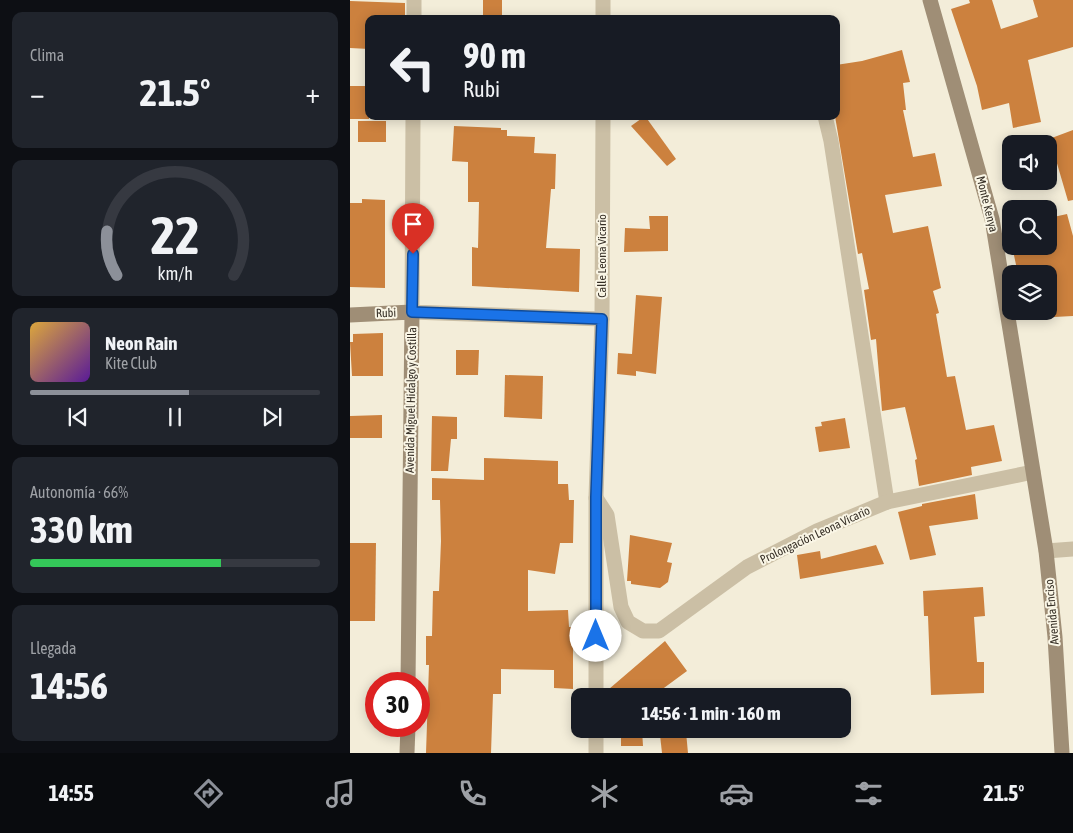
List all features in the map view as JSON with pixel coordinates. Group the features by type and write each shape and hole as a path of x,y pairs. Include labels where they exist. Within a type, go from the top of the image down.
{"main road":[{"name":"Monte Kenya","path":"930,0 992,219 1033,472"},
{"name":"Rubi","path":"350,315 412,312"},
{"name":"Avenida Miguel Hidalgo y Costilla","path":"408,672 412,312"},
{"name":"Avenida Enciso","path":"1033,472 1046,552 1055,637 1062,753"},
{"path":"407,753 408,737"}],"street":[{"path":"414,0 414,15"},
{"path":"603,0 603,15"},
{"name":"Avenida Miguel Hidalgo y Costilla","path":"412,312 413,120"},
{"name":"Calle Leona Vicario","path":"596,688 596,497 602,319 603,120"},
{"path":"826,120 887,502"},
{"name":"Rubi","path":"412,312 602,319"},
{"name":"Prolongación Leona Vicario","path":"596,497 607,515 620,607 628,622 643,631 659,631 747,567 817,531 887,502 1033,472"},
{"path":"1046,552 1073,549"},
{"path":"596,738 596,753"}],"building":[{"path":"483,0 502,0 502,15 483,15"},
{"path":"969,0 992,0 1001,29 1038,17 1033,0 1073,0 1073,47 1028,60 1041,122 1013,128 1009,103 982,110 977,86 951,9 970,3"},
{"path":"350,1 405,3 405,15 365,15 365,49 350,48"},
{"path":"902,50 910,82 903,83 906,110 903,110 913,157 935,153 942,186 885,195 893,233 928,226 941,288 933,291 939,313 936,314 947,377 955,376 966,430 994,425 1002,461 971,467 972,475 919,486 915,460 917,459 905,407 882,411 876,339 871,340 864,290 869,289 862,253 858,254 836,120 840,120 840,64 862,61"},
{"path":"350,86 365,86 365,119 350,119"},
{"path":"639,120 648,120 676,159 667,166 631,126"},
{"path":"358,121 386,121 386,142 358,142"},
{"path":"454,126 501,128 501,130 507,130 507,136 535,137 534,153 556,154 555,189 551,189 546,248 580,249 579,292 472,286 472,247 478,248 479,202 468,202 468,162 452,161"},
{"path":"1073,130 1073,200 1068,201 1057,163 1057,136"},
{"path":"362,199 385,200 385,288 350,287 350,203 362,203"},
{"path":"1067,214 1073,236 1073,316 1057,317 1057,265 1016,265 1014,255 1057,255 1057,216"},
{"path":"649,216 668,216 668,251 624,252 625,228 650,229"},
{"path":"636,295 662,297 656,374 636,371 636,376 617,374 618,353 632,354"},
{"path":"383,333 383,376 352,376 350,342 353,342 353,334"},
{"path":"456,350 479,350 478,375 456,375"},
{"path":"505,375 543,376 542,419 504,417"},
{"path":"382,415 382,438 350,438 350,416"},
{"path":"432,416 457,417 457,439 451,439 448,471 431,471"},
{"path":"845,418 850,448 819,452 815,427 822,426 821,422"},
{"path":"484,458 558,461 558,484 568,484 569,500 574,500 573,543 560,543 555,574 528,570 528,611 568,610 569,627 573,627 573,688 554,688 554,670 501,669 501,694 493,694 491,753 426,753 427,737 430,737 430,672 429,665 426,665 426,636 432,636 433,591 439,591 441,541 440,500 432,500 432,478 484,480"},
{"path":"975,494 978,519 929,526 936,555 910,560 898,512 922,506 922,504"},
{"path":"630,535 672,543 667,562 672,563 668,582 660,588 631,584 631,581 627,581"},
{"path":"350,543 376,543 375,621 350,621"},
{"path":"876,545 884,564 800,579 797,555 820,551 821,559"},
{"path":"983,587 985,616 974,617 977,662 984,662 984,693 931,695 928,616 924,616 923,591"},
{"path":"665,641 687,671 664,688 610,688"},
{"path":"621,738 643,738 643,746 621,746"},
{"path":"660,738 687,738 688,753 662,753"}],"route":[{"path":"413,254 412,312 602,319 596,497 596,636"}]}
